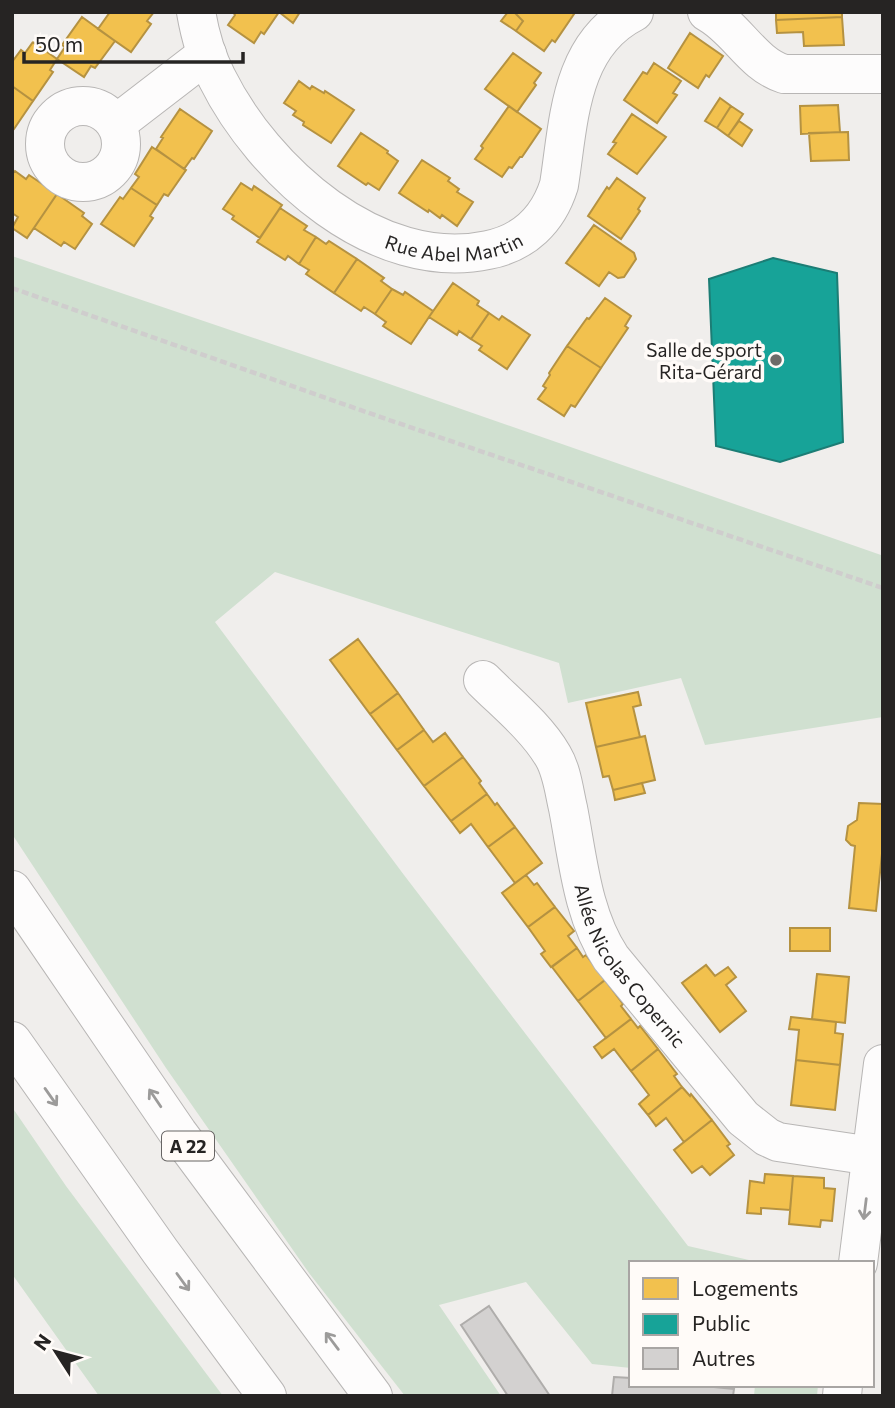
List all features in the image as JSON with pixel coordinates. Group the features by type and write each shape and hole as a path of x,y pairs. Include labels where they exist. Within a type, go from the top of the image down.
{"main road":[{"name":"Rue Abel Martin","path":"196,12 207,54 226,95 258,142 300,185 344,218 384,240 457,254 478,252 514,241 531,231 544,218 559,185 580,71 598,40 612,26 634,12"},
{"path":"708,12 732,30 761,62 772,70 792,75 883,74"},
{"path":"116,124 207,54"},
{"name":"Allée Nicolas Copernic","path":"483,680 541,740 553,757 564,790 588,912 601,944 611,958 754,1128 778,1142 872,1156"},
{"name":"A 22","path":"12,890 186,1143 373,1396"},
{"path":"12,1041 167,1261 267,1396"},
{"path":"859,1261 883,1063"}],"path":[{"path":"12,288 389,421 883,588"}],"green space":[{"path":"12,256 881,555 883,717 705,745 681,678 568,703 559,663 275,572 215,622 404,875 688,1246 753,1261 629,1261 629,1368 592,1364 526,1282 439,1305 501,1396 405,1396 309,1273 166,1068 12,834"},
{"path":"12,1107 66,1186 223,1396 99,1396 12,1274"},
{"path":"755,1387 818,1387 817,1396 754,1396"}],"building: Logements":[{"path":"110,12 154,12 147,21 151,24 131,52 98,29"},
{"path":"233,12 279,12 264,34 261,32 254,43 228,25 235,15"},
{"path":"279,12 300,12 293,23"},
{"path":"508,12 514,12 523,21 516,31 501,21"},
{"path":"514,12 574,14 555,42 552,40 544,51 516,31 523,21"},
{"path":"776,12 842,12 842,17 776,20"},
{"path":"82,17 115,41 95,68 91,66 84,77 57,59 65,47 62,45"},
{"path":"842,17 844,45 804,46 803,32 777,33 776,20"},
{"path":"690,33 723,56 698,88 668,68"},
{"path":"33,42 57,59 50,70 53,72 33,101 12,86 12,62 21,50 25,53"},
{"path":"513,53 541,73 517,112 485,89"},
{"path":"654,63 681,81 673,93 677,95 657,123 624,100 643,72 647,74"},
{"path":"299,81 310,89 312,86 324,93 325,91 354,110 331,143 303,125 304,122 293,115 296,111 284,103"},
{"path":"12,86 33,101 14,129 12,128"},
{"path":"720,98 731,106 717,128 705,121"},
{"path":"838,105 840,132 801,134 800,106"},
{"path":"509,106 541,129 522,157 512,168 509,167 502,177 475,159"},
{"path":"731,106 743,114 728,136 717,128"},
{"path":"180,109 212,131 194,159 192,158 184,169 156,149"},
{"path":"632,114 666,137 637,174 608,154"},
{"path":"739,121 752,130 742,146 728,136"},
{"path":"848,132 849,160 811,161 809,133"},
{"path":"361,133 398,161 379,190 368,183 366,185 338,166"},
{"path":"152,147 186,170 168,196 164,194 157,205 131,188 139,177 135,174"},
{"path":"422,160 450,178 448,181 459,189 457,192 473,202 457,226 442,215 440,218 429,210 428,212 399,193"},
{"path":"15,171 26,179 29,175 57,194 27,238 12,228 18,217 12,213 12,174"},
{"path":"617,178 645,198 638,209 640,211 621,239 588,216 607,187 609,189"},
{"path":"241,183 252,190 254,186 282,205 260,238 232,219 234,216 223,209"},
{"path":"131,188 157,205 150,216 153,218 134,246 101,224 120,197 123,199"},
{"path":"57,194 84,213 82,216 92,224 75,249 64,242 61,246 34,228"},
{"path":"280,208 307,226 304,230 316,237 299,264 288,256 285,260 257,242"},
{"path":"594,225 634,253 636,259 624,277 618,278 609,272 599,286 566,263"},
{"path":"316,237 326,244 329,241 357,259 334,293 306,274 309,270 299,264"},
{"path":"357,259 384,278 381,281 392,289 375,314 364,307 361,311 334,293"},
{"path":"453,283 479,301 477,305 489,313 471,339 459,331 457,335 429,317"},
{"path":"392,289 403,295 405,292 433,311 411,344 383,326 386,322 375,314"},
{"path":"605,298 631,316 625,326 628,328 601,368 567,346"},
{"path":"489,313 499,320 502,316 530,335 507,369 479,350 482,346 471,339"},
{"path":"567,346 601,368 575,407 571,405 564,416 538,399 546,388 543,386 549,373"},
{"path":"358,639 398,693 370,714 330,660"},
{"path":"638,692 641,705 633,707 640,737 596,747 586,703"},
{"path":"398,693 424,730 397,750 370,714"},
{"path":"424,730 433,742 445,733 463,757 424,786 397,750"},
{"path":"645,736 655,780 613,790 609,776 603,777 596,747"},
{"path":"463,757 487,794 451,821 424,786"},
{"path":"642,783 645,793 615,800 613,790"},
{"path":"487,794 515,827 488,847 471,824 460,833 451,821"},
{"path":"859,803 883,804 883,844 876,911 849,908 855,846 846,840 848,826 857,820"},
{"path":"515,827 542,863 515,883 488,847"},
{"path":"526,875 534,885 537,883 555,907 528,927 502,893"},
{"path":"555,907 574,931 568,936 577,948 551,967 541,954 545,951 528,927"},
{"path":"790,928 830,928 830,951 790,951"},
{"path":"577,948 583,957 586,955 605,980 578,1001 552,967"},
{"path":"706,965 715,976 728,967 736,977 726,985 746,1011 720,1032 682,983"},
{"path":"817,974 849,977 845,1023 812,1019"},
{"path":"605,980 631,1019 606,1038 578,1001"},
{"path":"791,1017 836,1022 835,1033 843,1034 840,1065 796,1060 799,1030 789,1029"},
{"path":"631,1019 658,1049 631,1071 614,1049 602,1058 594,1047"},
{"path":"658,1049 677,1074 674,1076 682,1087 648,1115 639,1104 649,1095 631,1071"},
{"path":"796,1060 840,1065 835,1110 791,1105"},
{"path":"682,1087 712,1120 684,1142 666,1118 656,1126 648,1115"},
{"path":"712,1120 730,1144 727,1146 734,1155 710,1175 702,1166 692,1173 674,1150"},
{"path":"765,1174 793,1176 790,1210 761,1208 761,1214 747,1213 750,1181 764,1183"},
{"path":"793,1176 824,1178 824,1188 835,1189 832,1221 821,1220 820,1227 789,1224"}],"building: Public":[{"name":"Salle de sport Rita-Gérard","path":"773,258 837,273 843,442 780,462 716,446 709,279"}],"building: Autres":[{"path":"489,1306 550,1396 508,1396 461,1325"},
{"path":"614,1377 629,1378 629,1387 734,1389 733,1396 612,1396"}],"place":[{"name":"Salle de sport Rita-Gérard","path":"776,360"}]}
